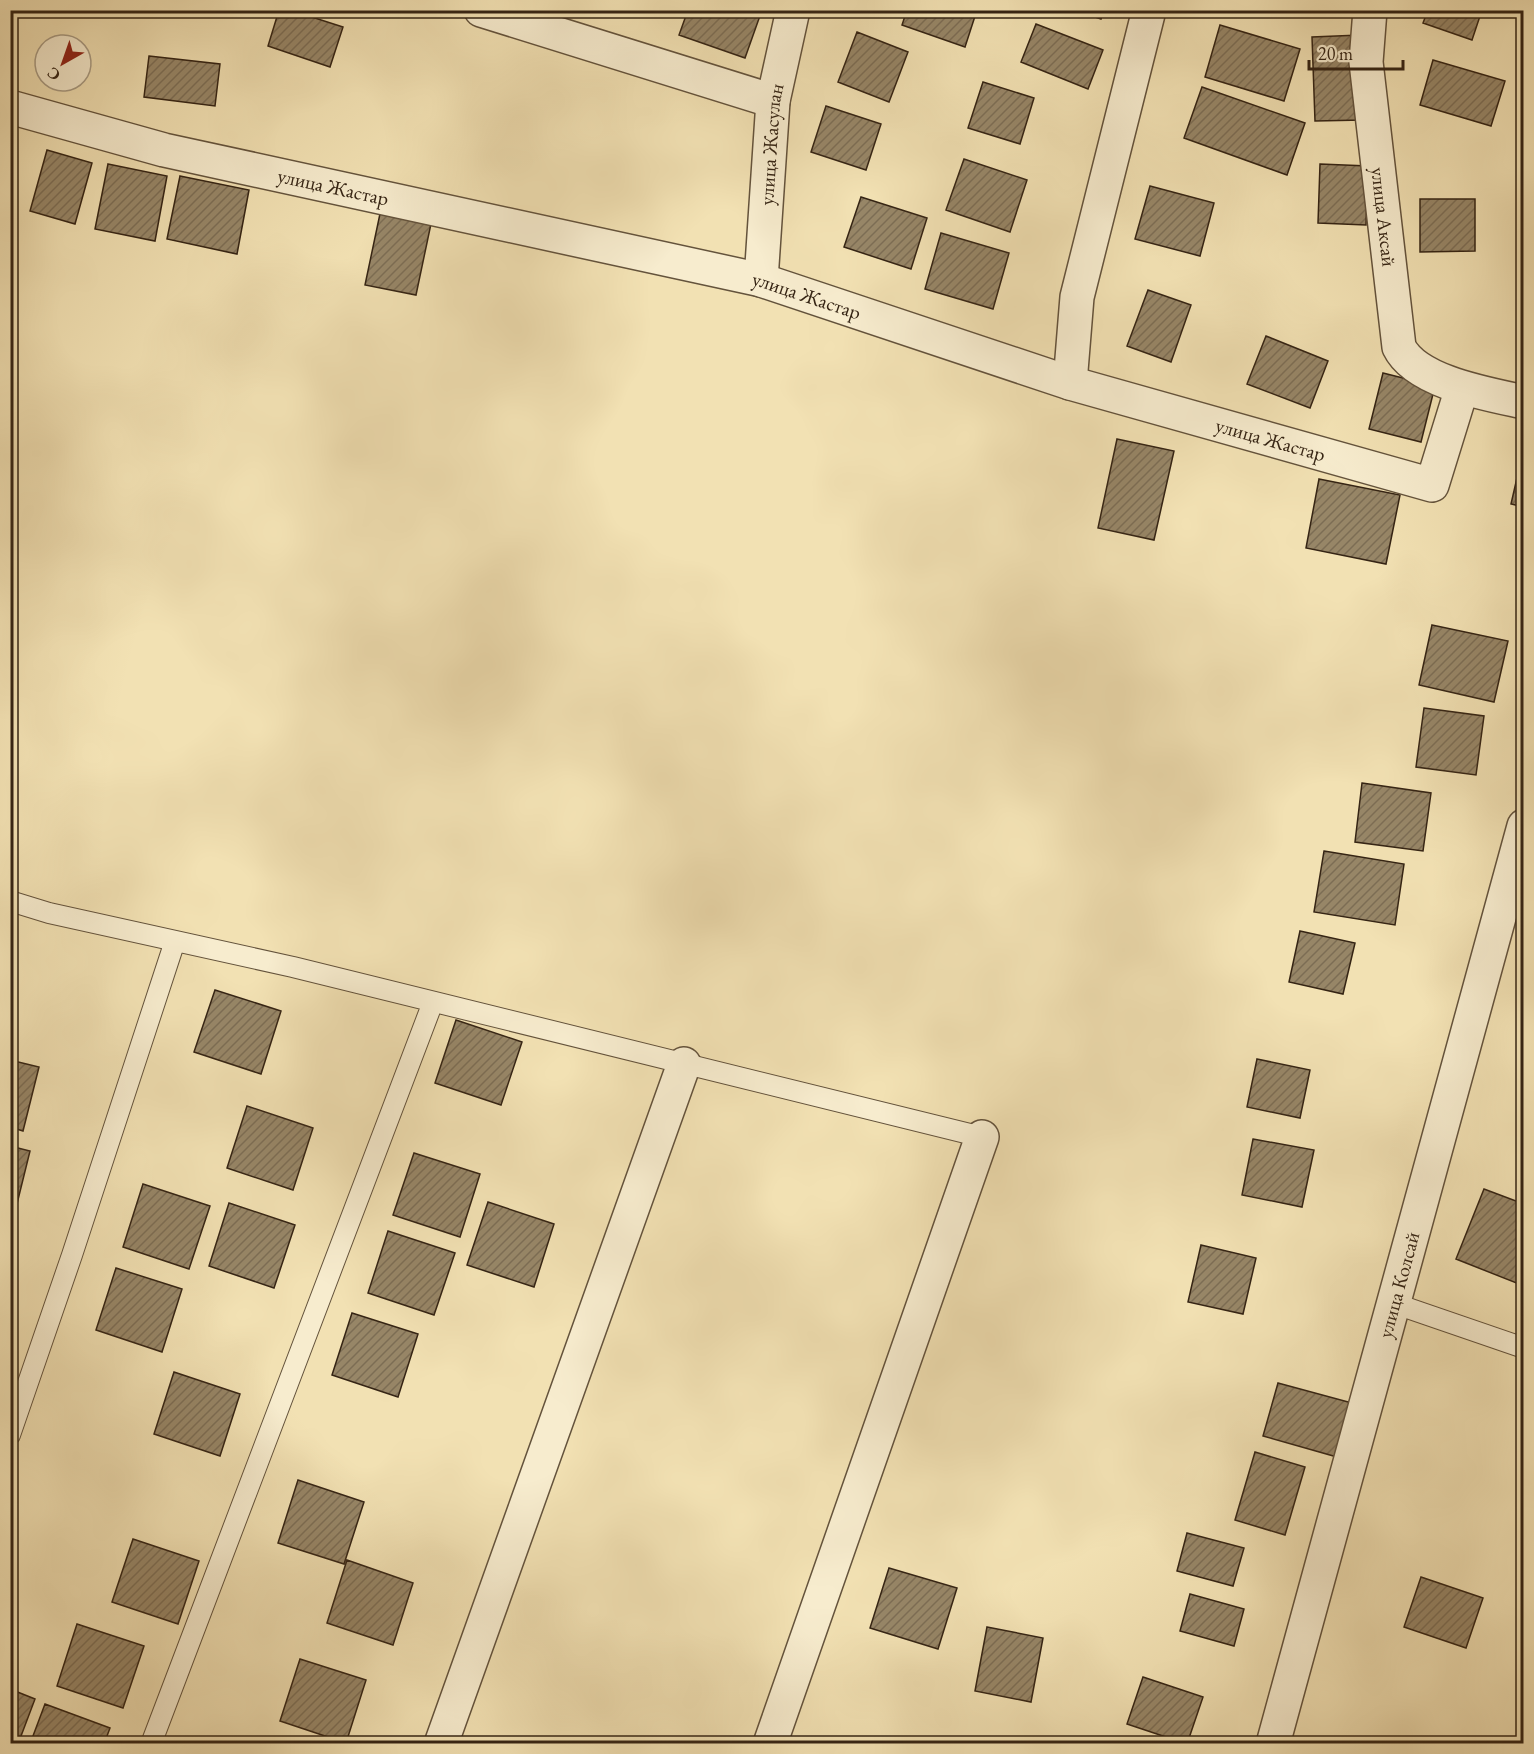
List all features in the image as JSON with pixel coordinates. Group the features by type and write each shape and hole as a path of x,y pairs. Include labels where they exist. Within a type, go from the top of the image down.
{"street":[{"path":"481,10 773,101"},
{"name":"улица Жасулан","path":"761,280 773,101 794,10"},
{"path":"1070,383 1077,297 1149,10"},
{"name":"улица Аксай","path":"1370,10 1366,62 1399,347 1404,357 1413,365 1462,388"},
{"name":"улица Жастар","path":"10,107 164,150 761,280 1070,383 1432,485 1462,388"},
{"path":"1462,388 1524,402"},
{"name":"улица Колсай","path":"1273,1743 1524,826"},
{"path":"441,1743 684,1064"},
{"path":"770,1743 982,1137"}],"lane":[{"path":"10,901 50,913 293,967 982,1137"},
{"path":"10,1435 76,1244 175,941"},
{"path":"151,1743 433,1002"},
{"path":"1393,1303 1524,1348"}],"building":[{"path":"279,10 290,10 343,27 330,67 268,46"},
{"path":"688,10 762,10 745,58 679,35"},
{"path":"907,10 977,10 965,47 902,25"},
{"path":"1075,10 1104,10 1101,19"},
{"path":"1428,10 1482,10 1472,40 1423,23"},
{"path":"1036,24 1103,50 1088,89 1021,62"},
{"path":"1220,25 1300,49 1284,101 1205,77"},
{"path":"857,32 908,52 889,102 838,82"},
{"path":"1360,35 1363,120 1315,121 1312,37"},
{"path":"149,56 220,64 215,106 144,97"},
{"path":"1433,60 1505,81 1491,126 1420,105"},
{"path":"983,82 1034,98 1020,144 968,128"},
{"path":"1202,87 1305,123 1287,175 1184,138"},
{"path":"826,106 881,124 866,170 811,152"},
{"path":"47,150 92,163 75,224 30,211"},
{"path":"964,159 1027,180 1010,232 946,210"},
{"path":"108,164 167,176 155,241 95,229"},
{"path":"1320,164 1368,166 1366,225 1318,223"},
{"path":"180,176 249,190 237,254 167,239"},
{"path":"1150,186 1214,203 1200,256 1135,239"},
{"path":"861,197 927,218 911,269 844,247"},
{"path":"1420,199 1475,199 1475,251 1420,252"},
{"path":"381,209 432,219 416,295 365,285"},
{"path":"941,233 1009,253 993,309 925,289"},
{"path":"1148,290 1191,305 1171,362 1127,346"},
{"path":"1266,336 1328,361 1310,408 1247,384"},
{"path":"1383,373 1435,386 1421,442 1369,429"},
{"path":"1117,439 1174,451 1154,540 1098,528"},
{"path":"1522,456 1524,456 1524,507 1511,504"},
{"path":"1319,479 1400,495 1386,564 1306,548"},
{"path":"1432,625 1508,641 1494,702 1419,685"},
{"path":"1424,708 1484,716 1476,775 1416,767"},
{"path":"1362,783 1431,793 1423,851 1355,842"},
{"path":"1324,851 1404,864 1395,925 1314,912"},
{"path":"1300,931 1355,943 1343,994 1289,982"},
{"path":"215,990 281,1011 261,1074 194,1052"},
{"path":"456,1020 522,1042 501,1105 435,1083"},
{"path":"1257,1059 1310,1070 1300,1118 1247,1107"},
{"path":"10,1060 39,1067 23,1131 10,1127"},
{"path":"247,1106 313,1128 293,1190 227,1168"},
{"path":"1253,1139 1314,1150 1302,1207 1242,1195"},
{"path":"10,1146 30,1151 14,1216 10,1216"},
{"path":"414,1153 480,1174 460,1237 393,1215"},
{"path":"143,1184 210,1206 189,1269 123,1247"},
{"path":"1484,1189 1524,1204 1524,1286 1456,1259"},
{"path":"488,1202 554,1224 534,1287 467,1265"},
{"path":"229,1203 295,1225 274,1288 209,1266"},
{"path":"388,1231 455,1253 434,1315 368,1293"},
{"path":"1201,1245 1256,1258 1243,1314 1188,1302"},
{"path":"116,1268 182,1289 162,1352 96,1330"},
{"path":"352,1313 418,1334 398,1397 332,1375"},
{"path":"174,1372 240,1394 220,1456 154,1434"},
{"path":"1278,1383 1352,1403 1337,1457 1263,1436"},
{"path":"1255,1452 1305,1467 1285,1535 1235,1520"},
{"path":"298,1480 364,1502 344,1564 278,1543"},
{"path":"1187,1533 1244,1548 1233,1586 1177,1571"},
{"path":"133,1539 199,1561 178,1624 112,1602"},
{"path":"347,1560 413,1583 393,1645 327,1623"},
{"path":"889,1568 957,1588 938,1649 870,1628"},
{"path":"1421,1577 1483,1598 1466,1648 1404,1627"},
{"path":"1190,1594 1244,1609 1234,1646 1180,1631"},
{"path":"77,1624 144,1646 123,1708 57,1686"},
{"path":"987,1627 1043,1638 1031,1702 975,1691"},
{"path":"300,1659 366,1680 346,1743 280,1721"},
{"path":"1143,1677 1203,1697 1187,1744 1127,1724"},
{"path":"10,1689 35,1699 18,1744 10,1744"},
{"path":"45,1704 110,1728 104,1744 30,1744"}]}
